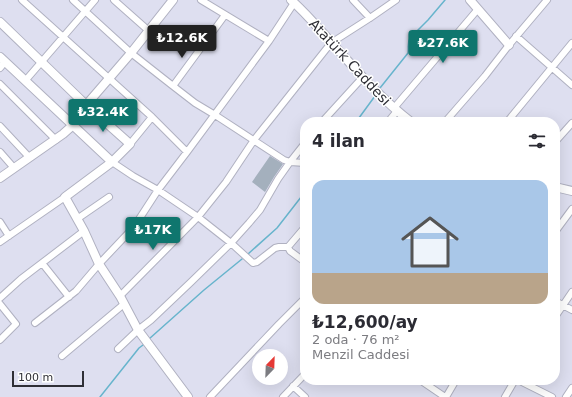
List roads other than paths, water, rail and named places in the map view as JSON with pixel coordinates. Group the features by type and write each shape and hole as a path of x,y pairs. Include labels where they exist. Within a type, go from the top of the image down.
{"street":[{"path":"22,0 152,117 187,152"},
{"path":"73,0 131,54 195,103 284,160 300,163"},
{"path":"25,81 95,0"},
{"path":"114,0 149,31"},
{"path":"0,178 56,140 72,126 173,0"},
{"path":"201,0 269,42"},
{"path":"353,0 370,18"},
{"path":"120,296 198,217 226,182 254,140 331,43 396,0"},
{"path":"470,0 509,45"},
{"path":"449,117 547,0"},
{"path":"35,323 76,291 134,227 158,190 269,42 292,1"},
{"name":"Atatürk Caddesi","path":"292,1 363,77 405,117"},
{"path":"391,117 395,109 478,9"},
{"path":"173,86 225,14"},
{"path":"0,22 83,102 130,144"},
{"path":"516,36 572,85"},
{"path":"511,117 572,43"},
{"path":"2,62 25,81 112,162 198,217 251,262 257,262 275,248 288,247 300,233"},
{"path":"327,117 363,77"},
{"path":"0,84 56,140"},
{"path":"0,242 112,162 130,144 152,117"},
{"path":"560,136 572,123"},
{"path":"0,126 29,157"},
{"path":"118,349 151,320 231,244 260,210 278,179 300,149"},
{"path":"0,152 14,168"},
{"path":"560,188 572,191"},
{"path":"65,197 84,231 99,264 120,296 138,330 188,397"},
{"path":"77,219 110,197"},
{"path":"560,225 572,209"},
{"path":"0,222 10,236"},
{"path":"0,298 21,279 84,231"},
{"path":"288,247 288,250 300,258"},
{"path":"42,263 69,297"},
{"path":"560,308 572,292"},
{"path":"210,397 300,303"},
{"path":"0,304 16,324 0,340"},
{"path":"62,356 124,304"},
{"path":"562,305 572,310"},
{"path":"283,397 300,379"},
{"path":"428,385 446,397 453,385"},
{"path":"505,397 513,385"},
{"path":"527,385 552,397"},
{"path":"294,386 305,397"},
{"path":"566,397 572,388"}],"waterway":[{"path":"380,88 408,53 410,38 445,0"},
{"path":"360,117 375,96"},
{"path":"248,254 277,228 300,198"},
{"path":"149,339 204,290 242,259"},
{"path":"100,397 143,345"}]}
